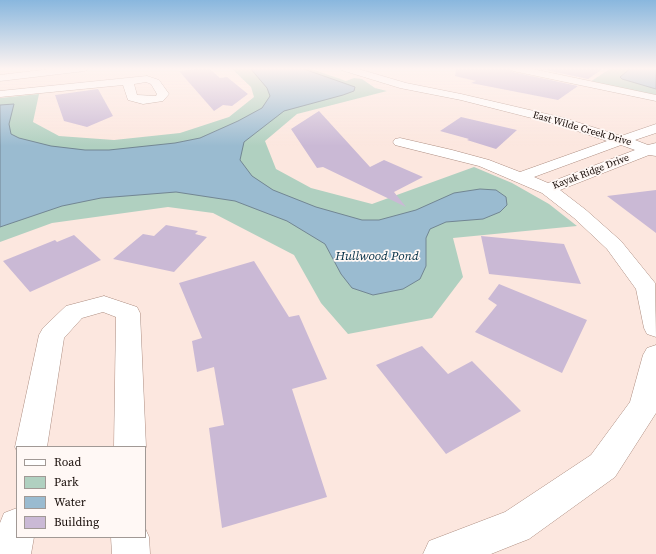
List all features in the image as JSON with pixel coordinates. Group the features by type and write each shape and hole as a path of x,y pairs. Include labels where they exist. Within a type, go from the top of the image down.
{"street":[{"path":"131,94 132,98 143,100 159,99 164,94"},
{"name":"East Wilde Creek Drive","path":"445,94 564,122 654,149"},
{"name":"East Wilde Creek Drive","path":"451,94 461,97"},
{"path":"636,94 656,98"},
{"name":"Kayak Ridge Drive","path":"520,177 656,128"},
{"path":"400,142 484,163 548,189 580,214 614,245 646,288 656,328"},
{"name":"Kayak Ridge Drive","path":"548,189 654,149"},
{"path":"31,446 52,335 74,312 104,304 128,313 130,446"},
{"path":"442,554 516,526 603,466 644,407 656,355"},
{"path":"12,554 16,532"},
{"path":"130,538 130,554"}],"green space":[{"path":"39,94 33,122 59,136 114,140 180,133 229,117 254,97 253,94 376,94 297,114 265,141 276,169 311,188 372,204 474,167 512,183 549,204 577,226 453,238 463,277 432,318 348,334 321,303 294,255 213,213 168,207 52,223 0,242 0,98"},
{"path":"646,94 656,94 656,96"}],"water":[{"name":"Hullwood Pond","path":"269,94 346,94 284,111 244,142 240,160 252,176 273,190 316,207 362,220 379,220 416,210 454,193 480,189 496,190 506,197 507,205 500,212 483,219 446,222 430,229 426,238 426,266 420,279 403,289 373,295 352,288 341,274 325,244 287,221 235,201 176,192 101,198 62,206 0,227 0,105 14,104 9,124 11,134 19,138 51,146 85,150 109,150 175,143 200,138 238,121 262,108 270,96"}],"building":[{"path":"101,94 113,116 87,127 64,121 55,95"},
{"path":"199,94 248,94 232,106 223,105 214,111"},
{"path":"527,94 567,94 558,100"},
{"path":"319,111 370,167 384,160 423,177 394,192 406,207 323,167 317,168 291,129"},
{"path":"461,117 517,130 496,149 467,140 469,139 440,131"},
{"path":"656,190 656,233 607,196"},
{"path":"166,225 198,231 195,234 207,237 174,272 113,259 143,234 154,236"},
{"path":"74,235 101,260 30,292 3,261 55,240 57,242"},
{"path":"481,236 564,244 581,284 489,274"},
{"path":"254,261 289,317 299,315 327,379 292,389 327,497 222,528 209,428 224,425 214,367 197,372 192,341 202,338 179,283"},
{"path":"499,284 587,320 562,373 475,332 497,305 488,299"},
{"path":"422,346 448,374 472,361 521,411 446,454 376,365"}]}
